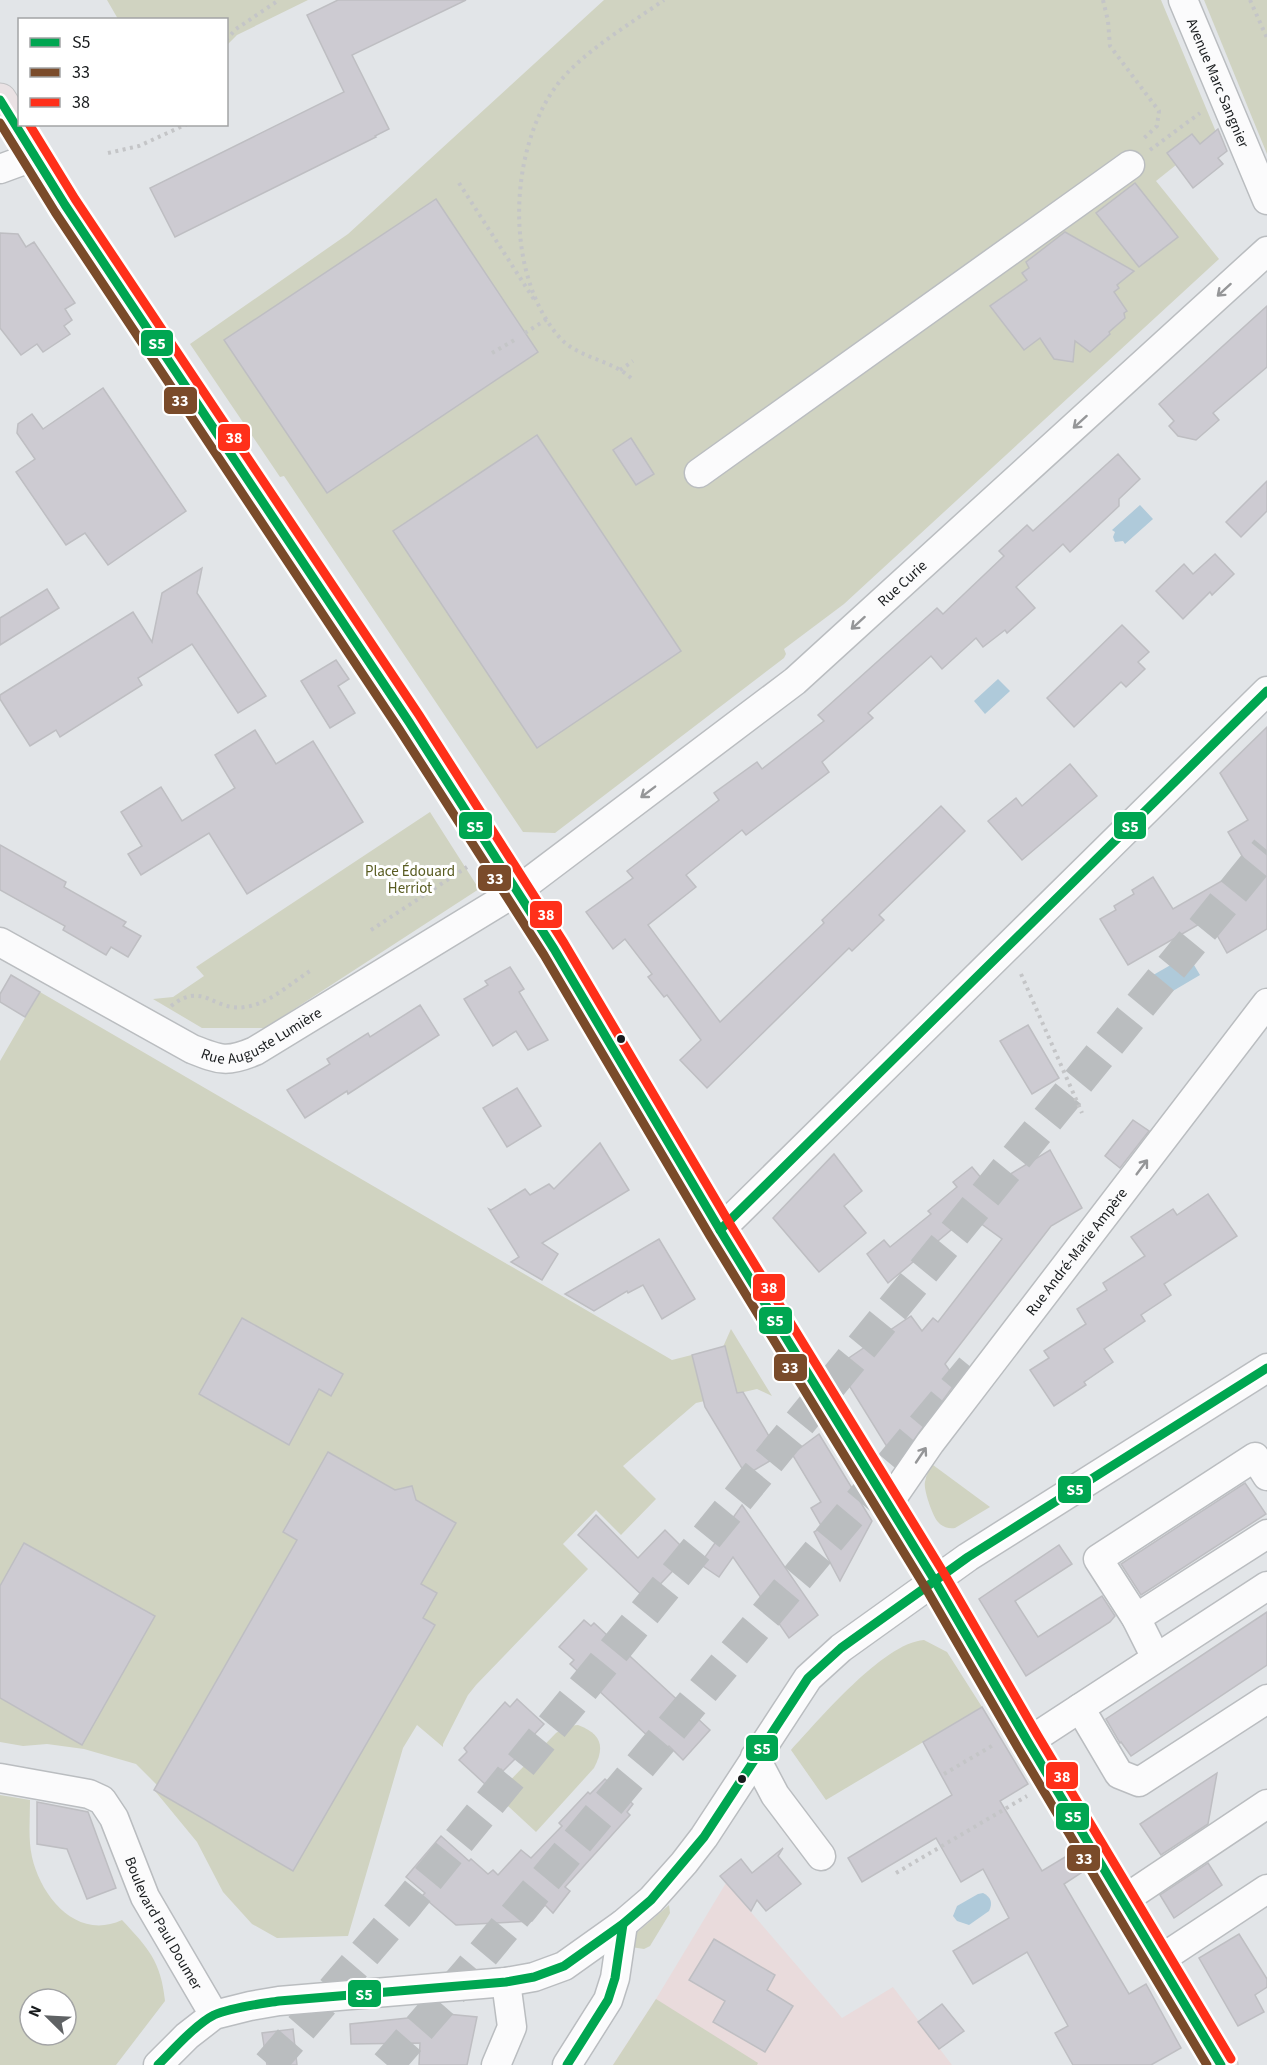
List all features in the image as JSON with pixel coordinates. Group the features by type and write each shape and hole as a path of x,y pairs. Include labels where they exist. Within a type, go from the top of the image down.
{"main road":[{"path":"0,100 32,153 409,722 560,959 720,1230 935,1581 1122,1901 1221,2065"}],"street":[{"name":"Avenue Marc Sangnier","path":"1183,0 1267,200"},
{"path":"0,169 19,162 32,153"},
{"path":"699,473 1130,165"},
{"name":"Rue Curie","path":"517,891 795,681 1267,251"},
{"path":"720,1230 1267,691"},
{"name":"Rue Auguste Lumière","path":"0,942 192,1049 216,1058 237,1059 255,1051 517,891"},
{"name":"Rue André-Marie Ampère","path":"888,1504 936,1434 1267,1003"},
{"path":"158,2065 187,2036 214,2014 279,2001 506,1982 534,1977 564,1965 623,1924 651,1900 684,1863 704,1837 808,1678 841,1648 968,1557 1267,1368"},
{"path":"1156,1658 1136,1618 1098,1560 1263,1461"},
{"path":"1136,1618 1267,1534"},
{"path":"1024,1735 1080,1708 1267,1586"},
{"path":"1080,1708 1119,1774 1139,1782 1267,1699"},
{"path":"755,1757 775,1795 821,1856"},
{"name":"Boulevard Paul Doumer","path":"0,1778 89,1794 102,1800 114,1818 145,1897 214,2014"},
{"path":"1122,1901 1267,1804"},
{"path":"1158,1961 1267,1889"},
{"path":"567,2065 608,2000 615,1978 623,1924"},
{"path":"496,2065 512,2027 506,1982"}],"path":[{"path":"228,38 236,29 279,0"},
{"path":"547,319 530,282 522,238 519,204 528,146 545,104 568,72 664,0"},
{"path":"1250,0 1267,38"},
{"path":"1130,165 1223,96"},
{"path":"108,153 139,146 184,126"},
{"path":"459,183 547,319 569,346 620,370 631,378"},
{"path":"525,333 547,319"},
{"path":"492,353 516,339"},
{"path":"620,370 633,361"},
{"path":"371,930 470,865"},
{"path":"1009,946 1082,1113"},
{"path":"153,1027 172,1005 183,998 202,995 230,1007 252,1006 264,1002 310,970"},
{"path":"944,1774 1024,1735"},
{"path":"896,1873 1052,1781"}],"shaded area":[{"path":"726,1883 842,2018 893,1987 952,2065 613,2065"}],"green space":[{"path":"107,0 308,0 237,35 228,44 228,18 117,18"},
{"path":"604,0 1161,0 1216,132 1175,162 1176,165 1156,181 1219,259 844,604 784,649 786,654 784,658 555,833 523,832 284,476 280,477 190,344 348,234"},
{"path":"1204,0 1267,0 1267,154"},
{"name":"Place Édouard Herriot","path":"430,812 479,889 265,1028 202,1028 153,999 173,997 204,976 196,967"},
{"path":"40,992 672,1360 723,1347 731,1329 772,1396 757,1389 696,1403 623,1466 656,1499 621,1535 596,1510 563,1544 588,1569 476,1685 468,1695 443,1747 417,1725 403,1748 348,1936 277,1938 252,1924 223,1892 197,1842 155,1791 157,1785 136,1764 84,1749 47,1744 23,1746 0,1742 0,1061"},
{"path":"933,1465 990,1507 955,1528 942,1525 931,1509 925,1486 925,1479"},
{"path":"924,1640 947,1652 982,1707 826,1800 791,1750 871,1668 908,1644"},
{"path":"578,1725 597,1737 600,1754 594,1768 536,1832 496,1795 556,1733 567,1726"},
{"path":"0,1795 30,1800 32,1857 44,1887 63,1911 76,1920 90,1925 106,1925 122,1920 146,1947 156,1965 165,2001 116,2065 0,2065"},
{"path":"669,1905 670,1913 650,1946 644,1949 631,1947 634,1935"},
{"path":"656,1999 758,2063 757,2065 613,2065"}],"water":[{"path":"1140,505 1153,519 1125,544 1123,541 1115,542 1113,537 1115,532 1112,530"},
{"path":"998,679 1010,691 985,714 974,701"},
{"path":"1188,955 1200,975 1161,998 1157,993 1150,997 1144,988 1151,984 1148,978"},
{"path":"983,1893 990,1900 989,1911 969,1925 957,1921 953,1916 957,1906"}],"building":[{"path":"338,0 466,0 352,55 389,129 175,237 150,188 344,92 307,15"},
{"path":"1218,129 1227,151 1218,158 1223,164 1193,188 1167,153 1192,134 1200,144"},
{"path":"1135,183 1178,237 1139,267 1096,213"},
{"path":"436,199 538,352 327,493 224,340"},
{"path":"1065,232 1134,271 1117,285 1119,288 1114,292 1127,311 1124,313 1125,318 1090,352 1075,341 1073,362 1054,359 1040,338 1024,350 990,306 1027,280 1022,273 1029,268 1026,262"},
{"path":"0,233 18,234 26,247 34,242 75,303 65,309 72,320 64,326 70,334 43,352 37,344 21,355 0,328"},
{"path":"1267,306 1267,367 1213,413 1219,420 1196,440 1178,436 1169,426 1174,421 1159,404"},
{"path":"103,388 186,511 108,565 85,533 66,545 16,472 35,459 17,433 18,424 32,414 43,429"},
{"path":"537,435 681,651 537,748 393,531"},
{"path":"631,438 654,474 636,485 613,450"},
{"path":"1118,454 1140,479 1119,499 1119,506 1070,552 1063,544 1016,587 1035,608 1007,633 1005,630 983,647 976,638 942,669 931,656 868,713 873,718 822,762 829,772 746,835 742,830 686,875 696,887 648,925 720,1022 824,923 822,920 941,806 965,831 879,915 884,920 852,951 849,948 707,1088 680,1060 701,1040 667,995 664,997 648,977 652,974 625,939 613,949 586,912 633,878 627,871 719,800 714,793 757,762 762,769 824,721 818,715 937,608 943,614 1004,556 999,551 1027,525 1033,531"},
{"path":"1267,481 1267,511 1241,537 1226,522"},
{"path":"1215,554 1234,574 1212,595 1210,592 1183,619 1156,591 1184,564 1193,574"},
{"path":"202,568 197,593 266,696 238,713 192,644 138,678 142,685 60,737 56,730 30,746 0,699 0,695 133,612 152,642 162,593"},
{"path":"47,589 59,608 0,645 0,618"},
{"path":"1122,625 1149,652 1138,662 1145,669 1126,687 1121,682 1074,727 1047,698"},
{"path":"336,660 349,679 338,686 355,713 330,728 301,681"},
{"path":"1267,727 1267,929 1227,953 1208,919 1128,965 1100,919 1116,910 1114,906 1134,894 1132,890 1153,877 1173,909 1248,866 1228,832 1248,820 1220,773"},
{"path":"255,730 276,764 313,741 363,822 247,894 209,833 141,875 128,854 142,846 121,812 161,787 182,821 235,788 215,755"},
{"path":"1070,764 1097,796 1022,860 988,821 1016,798 1022,806"},
{"path":"0,845 66,882 64,887 126,922 123,926 141,936 128,957 111,947 106,955 63,930 65,926 0,890"},
{"path":"510,967 524,989 519,992 548,1040 528,1050 516,1031 493,1046 464,999 488,985 485,981"},
{"path":"11,975 40,992 25,1017 0,1002 0,994"},
{"path":"420,1005 439,1035 348,1094 347,1091 305,1118 287,1090 330,1064 327,1059 368,1033 370,1037"},
{"path":"1028,1025 1059,1078 1032,1094 1000,1041"},
{"path":"517,1088 541,1126 507,1147 483,1108"},
{"path":"1133,1120 1149,1131 1120,1168 1105,1156"},
{"path":"600,1143 629,1190 542,1243 558,1254 542,1280 511,1262 519,1257 489,1209 491,1210 525,1189 530,1195 549,1184 554,1189"},
{"path":"1050,1150 1082,1208 1051,1226 945,1364 957,1381 897,1463 837,1366 911,1316 922,1331 933,1318 938,1322 1002,1239 969,1215 888,1283 867,1254 884,1240 890,1247 931,1214 928,1211 957,1187 953,1182 972,1167 989,1187"},
{"path":"834,1154 862,1191 844,1206 866,1233 819,1272 773,1218"},
{"path":"1208,1194 1237,1236 1164,1284 1171,1295 1141,1315 1145,1321 1104,1349 1113,1362 1084,1382 1086,1385 1054,1406 1030,1370 1049,1358 1044,1351 1086,1324 1077,1309 1107,1290 1103,1283 1145,1256 1131,1237 1173,1209 1177,1215"},
{"path":"659,1239 695,1299 662,1319 643,1285 628,1293 627,1291 594,1311 565,1294"},
{"path":"242,1318 343,1374 331,1396 319,1389 289,1445 199,1394"},
{"path":"725,1346 737,1393 743,1392 780,1455 746,1475 705,1407 692,1355"},
{"path":"819,1434 872,1521 840,1581 814,1532 822,1527 811,1508 821,1502 792,1454"},
{"path":"328,1452 395,1490 412,1486 416,1500 456,1523 421,1584 437,1593 423,1618 435,1625 293,1871 154,1790 297,1540 283,1532"},
{"path":"1245,1483 1266,1514 1141,1595 1121,1564"},
{"path":"742,1505 818,1615 789,1638 733,1557 719,1577 700,1564"},
{"path":"596,1515 638,1558 665,1530 689,1554 646,1599 578,1535"},
{"path":"24,1543 155,1616 82,1745 0,1698 0,1586"},
{"path":"1059,1545 1072,1564 1015,1601 1038,1637 1102,1596 1115,1616 1110,1622 1026,1676 979,1599"},
{"path":"1267,1612 1267,1665 1131,1756 1120,1743 1106,1719"},
{"path":"584,1620 591,1626 594,1623 710,1730 683,1760 669,1746 664,1751 570,1664 574,1660 559,1647"},
{"path":"517,1699 544,1724 530,1739 533,1741 486,1785 459,1760 467,1752 464,1748 505,1702 510,1707"},
{"path":"982,1707 1028,1784 1000,1801 1042,1871 1070,1854 1081,1873 1064,1884 1129,1994 1146,1984 1181,2048 1151,2065 1073,2065 1055,2033 1068,2026 1027,1952 973,1984 953,1951 1009,1918 983,1869 961,1882 936,1838 862,1882 848,1858 952,1795 923,1742"},
{"path":"1217,1773 1208,1824 1161,1855 1140,1824"},
{"path":"605,1779 633,1804 627,1812 630,1815 565,1887 570,1891 553,1913 545,1905 532,1921 456,1925 422,1896 425,1893 406,1877 441,1836 469,1861 471,1859 488,1874 493,1870 498,1875 521,1850 531,1858 562,1826 559,1823 588,1792 590,1794"},
{"path":"37,1802 88,1812 116,1888 87,1899 67,1849 37,1844"},
{"path":"783,1848 778,1856 801,1884 766,1911 757,1900 751,1911 720,1876 741,1859 752,1873"},
{"path":"1208,1863 1222,1885 1174,1918 1160,1895"},
{"path":"1239,1934 1267,1979 1267,1987 1255,1995 1264,2012 1238,2026 1199,1958"},
{"path":"714,1939 775,1975 767,1990 793,2006 765,2052 713,2022 725,2001 689,1980"},
{"path":"942,2004 964,2031 939,2049 918,2022"},
{"path":"447,2014 477,2017 467,2065 419,2065 420,2043 351,2044 350,2024"},
{"path":"293,2029 297,2065 267,2065 262,2033"}],"tunnel":[{"path":"269,2065 403,1909 1267,850"},
{"path":"387,2065 468,1972 972,1368"}],"transit line":[{"name":"S5","path":"0,100 65,205 409,722 554,949 720,1230 935,1581 1028,1742 1221,2065"},
{"name":"33","path":"0,123 55,212 399,729 544,955 710,1236 925,1587 1207,2065"},
{"name":"38","path":"30,126 75,199 419,715 564,943 730,1224 945,1575 1038,1736 1231,2059"},
{"name":"S5","path":"720,1230 1267,691"},
{"name":"S5","path":"158,2065 200,2024 214,2015 229,2010 279,2001 506,1982 534,1977 564,1966 623,1924 651,1900 704,1837 808,1678 841,1648 968,1557 1267,1368"},
{"name":"S5","path":"567,2065 608,2000 615,1978 623,1924"}]}
